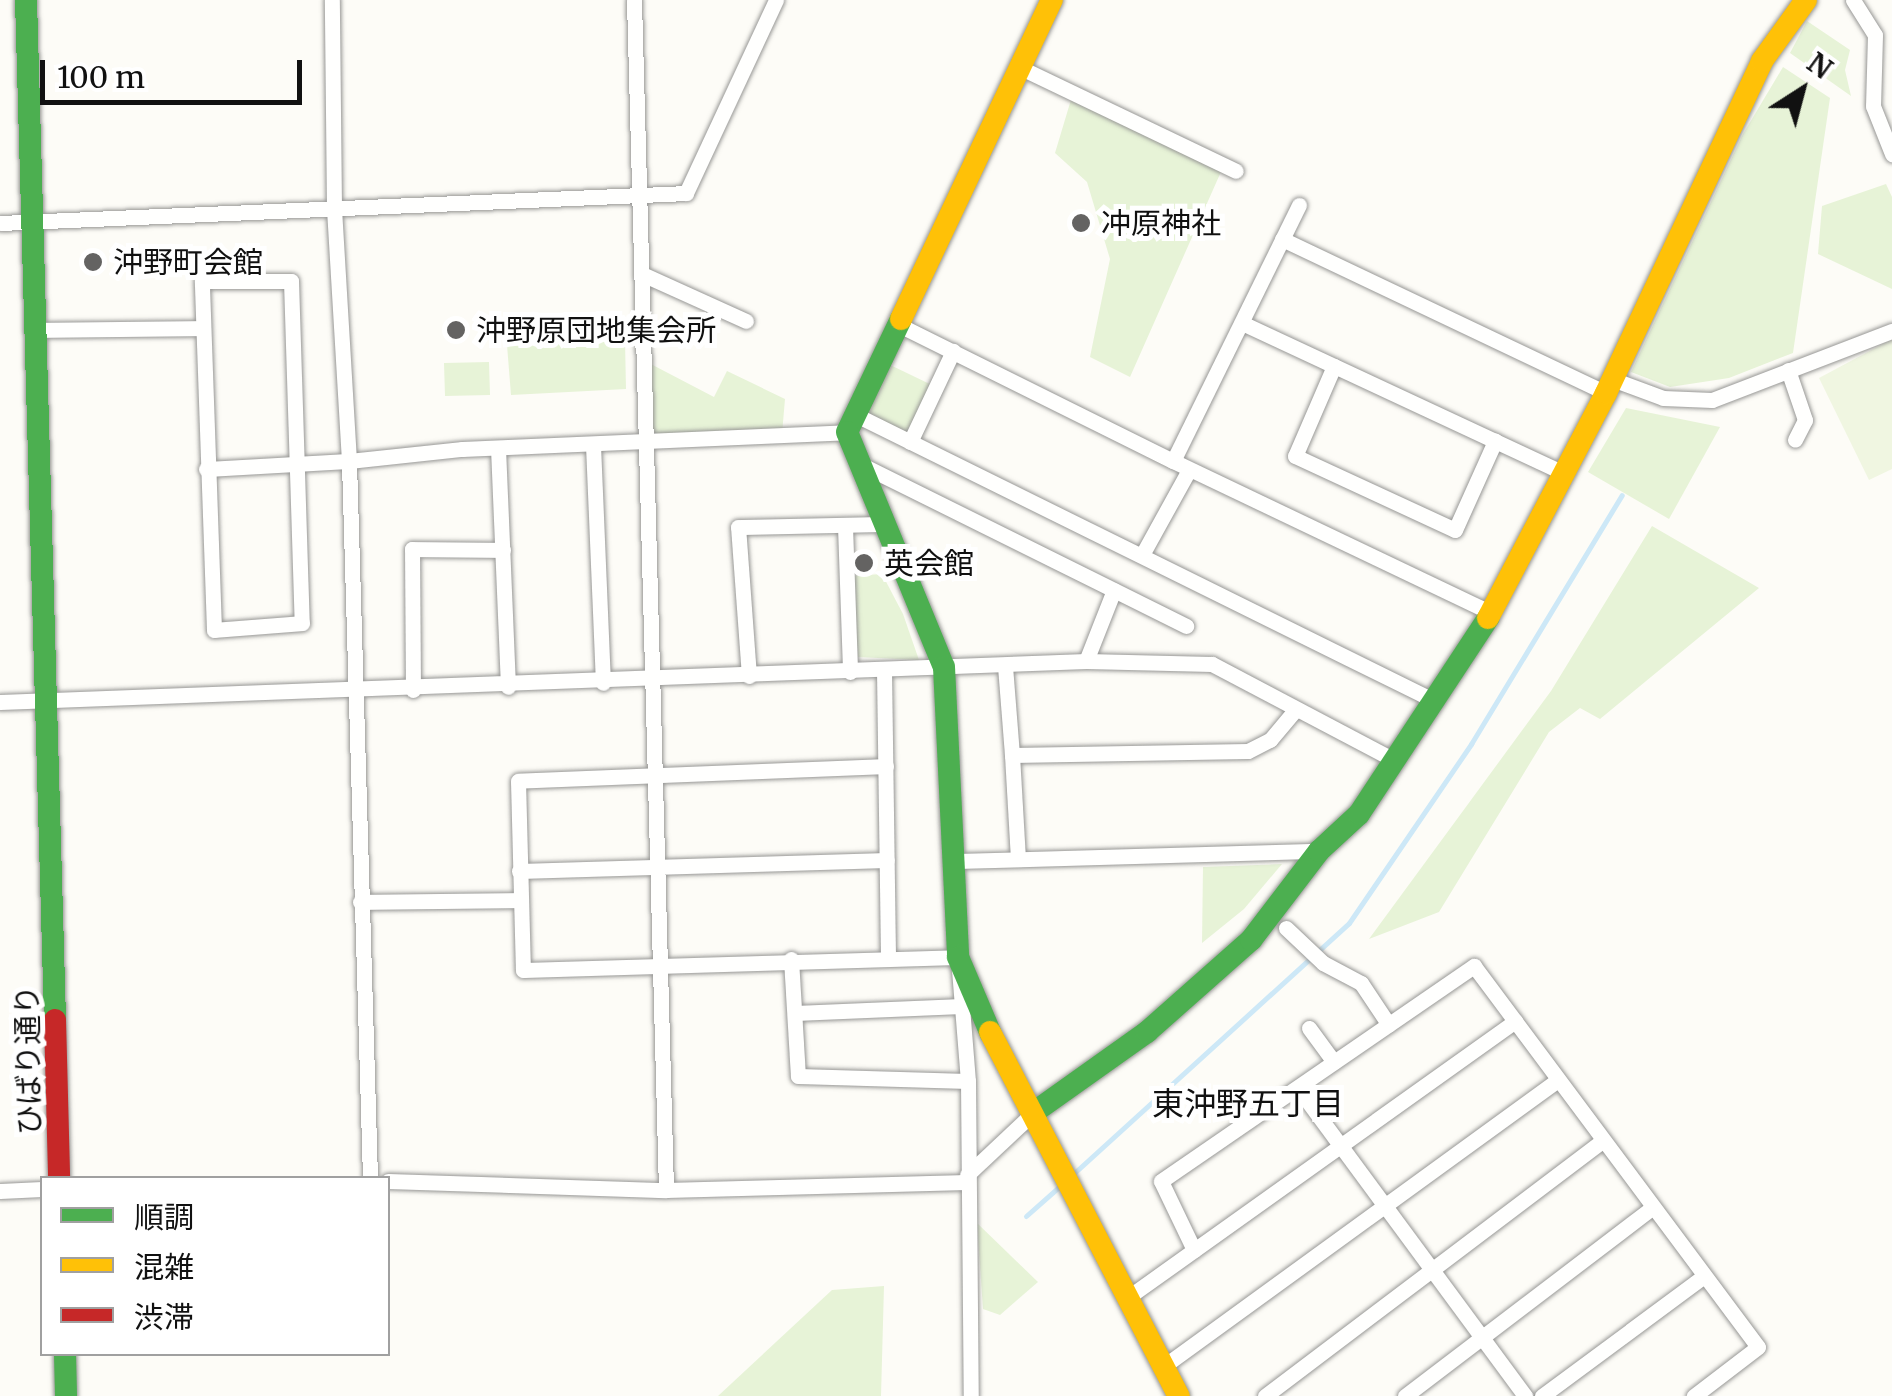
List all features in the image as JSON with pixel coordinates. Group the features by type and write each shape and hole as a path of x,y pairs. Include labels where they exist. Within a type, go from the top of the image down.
{"street":[{"name":"ひばり通り","path":"26,0 59,1176"},
{"path":"332,0 334,207 349,461 352,692 370,1176"},
{"path":"634,0 666,1190"},
{"path":"0,223 686,193 776,0"},
{"path":"970,1396 968,1080 944,667 859,464 849,422 901,326 1052,0"},
{"path":"956,860 1319,851 1338,840 1436,701 1491,612 1609,386 1762,61 1806,0"},
{"path":"1853,0 1874,35 1873,106 1892,154"},
{"path":"1021,68 1236,171"},
{"path":"1174,461 1298,205"},
{"path":"1282,240 1609,386 1664,398 1712,400 1892,331"},
{"path":"642,274 746,321"},
{"path":"202,281 291,281 302,623 214,630 203,328 202,281"},
{"path":"1242,323 1564,473"},
{"path":"901,326 1189,470 1491,612"},
{"path":"37,330 203,328"},
{"path":"910,442 953,352"},
{"path":"1334,366 1296,456 1313,464 1455,530 1495,441"},
{"path":"1788,370 1805,420 1795,440"},
{"path":"206,469 593,445 849,422 910,442 1436,701"},
{"path":"593,445 604,683"},
{"path":"498,448 508,687"},
{"path":"859,464 1186,626"},
{"path":"1142,555 1189,470"},
{"path":"749,676 738,527 886,524"},
{"path":"844,526 850,672"},
{"path":"413,690 412,548 502,550"},
{"path":"1086,661 1114,590"},
{"path":"0,702 508,687 1086,661 1212,664 1392,759"},
{"path":"1005,666 1018,859"},
{"path":"884,670 888,958"},
{"path":"1012,755 1248,751 1270,740 1296,709"},
{"path":"886,766 518,781 523,970 661,961 958,957"},
{"path":"390,1181 666,1190 967,1179 1033,1113 1147,1032 1251,940 1298,887 1319,851"},
{"path":"519,871 888,860"},
{"path":"360,902 520,900"},
{"path":"1286,928 1323,963 1361,983 1389,1025"},
{"path":"958,957 1003,1062 1179,1396"},
{"path":"791,959 798,1076 968,1080"},
{"path":"1194,1250 1160,1181 1474,966 1601,1142 1758,1347 1694,1396"},
{"path":"794,1013 962,1006"},
{"path":"1126,1298 1514,1022"},
{"path":"1309,1028 1334,1062"},
{"path":"1164,1366 1557,1080"},
{"path":"1298,1088 1525,1396"},
{"path":"1264,1396 1601,1142"},
{"path":"0,1191 40,1189"},
{"path":"1405,1396 1652,1208"},
{"path":"1542,1396 1704,1276"},
{"path":"65,1356 66,1396"}],"green space":[{"path":"1807,21 1850,50 1845,70 1851,96 1790,53"},
{"path":"1783,67 1830,98 1793,353 1729,378 1670,387 1631,372 1743,134"},
{"path":"1073,93 1224,165 1130,377 1090,357 1110,259 1087,182 1055,153"},
{"path":"1886,184 1892,197 1892,289 1818,254 1822,206"},
{"path":"1892,339 1892,469 1869,480 1819,378"},
{"path":"625,341 626,389 511,395 507,345"},
{"path":"645,361 714,397 727,371 785,399 782,434 647,441"},
{"path":"489,362 490,395 445,396 444,363"},
{"path":"884,362 936,387 910,442 852,413"},
{"path":"1626,408 1720,427 1669,519 1588,472"},
{"path":"1652,526 1759,588 1600,719 1580,708 1549,732 1439,912 1369,939 1551,691"},
{"path":"882,574 903,614 919,660 858,657 851,576"},
{"path":"1282,864 1244,909 1202,943 1203,867"},
{"path":"977,1223 1038,1282 1000,1315 983,1309"},
{"path":"884,1286 881,1396 718,1396 832,1290"}],"waterway":[{"path":"1072,1175 1349,923 1471,744 1622,495"},
{"path":"1026,1216 1061,1185"}],"traffic: fast":[{"path":"26,0 55,1020"},
{"path":"901,319 847,432 944,667 958,957 990,1032"},
{"path":"1033,1113 1147,1032 1251,940 1319,851 1359,814 1488,618"},
{"path":"65,1356 66,1396"}],"traffic: slow":[{"path":"901,319 1052,0"},
{"path":"1488,618 1606,393 1762,61 1806,0"},
{"path":"990,1032 1179,1396"}],"traffic: jam":[{"path":"55,1020 59,1176"}],"place":[{"name":"冲原神社","path":"1081,223"},
{"name":"沖野町会館","path":"93,262"},
{"name":"沖野原団地集会所","path":"456,330"},
{"name":"英会館","path":"864,563"}],"district":[{"name":"東沖野五丁目","path":"1248,1104"}]}
